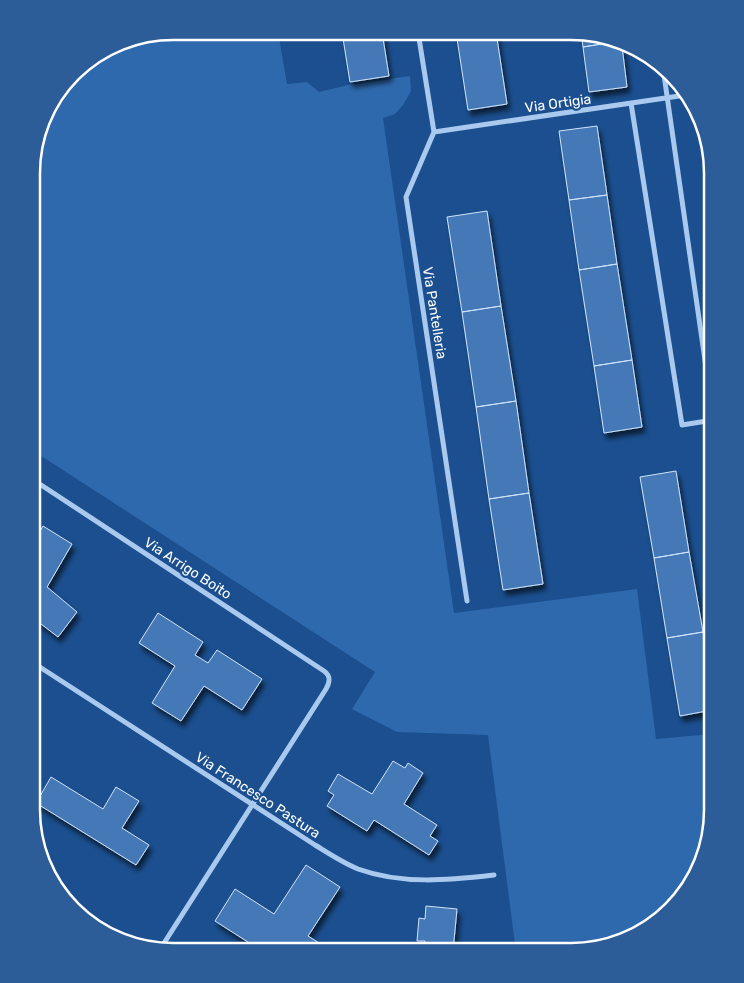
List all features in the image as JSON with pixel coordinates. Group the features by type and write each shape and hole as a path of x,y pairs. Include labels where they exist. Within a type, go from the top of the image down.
{"street":[{"path":"419,40 434,132"},
{"path":"665,79 704,352"},
{"name":"Via Ortigia","path":"434,132 680,96"},
{"path":"631,104 682,425 704,421"},
{"name":"Via Pantelleria","path":"434,132 406,197 467,601"},
{"name":"Via Arrigo Boito","path":"40,484 328,673 330,678 329,684 253,804"},
{"name":"Via Francesco Pastura","path":"40,667 334,857 357,868 384,876 409,880 459,879 494,875"},
{"path":"165,943 253,804"}],"shaded area":[{"path":"173,40 279,40 287,84 307,82 319,92 348,85 410,76 411,91 403,105 395,114 383,118 454,613 637,589 656,739 704,735 704,819 697,853 682,884 659,910 645,921 614,936 580,943 515,943 488,735 397,732 352,709 375,672 40,455 41,155 50,122 67,92 85,73 99,62 130,47 155,41"}],"building":[{"path":"343,40 383,40 389,76 350,82"},
{"path":"457,40 497,40 507,104 468,110"},
{"path":"582,41 602,44 583,47"},
{"path":"602,44 623,50 627,87 589,92 583,47"},
{"path":"597,126 607,195 569,200 559,131"},
{"path":"607,195 617,264 579,270 569,200"},
{"path":"487,211 501,306 462,312 447,217"},
{"path":"617,264 632,360 594,366 579,270"},
{"path":"501,306 516,401 476,407 462,312"},
{"path":"632,360 642,427 604,433 594,366"},
{"path":"516,401 529,493 489,499 476,407"},
{"path":"676,471 689,552 654,558 640,477"},
{"path":"529,493 543,584 503,590 489,499"},
{"path":"43,526 72,544 47,587 77,612 58,637 40,623 40,531"},
{"path":"689,552 703,632 667,638 654,558"},
{"path":"158,613 203,642 195,655 208,663 217,650 262,679 242,710 204,686 181,721 152,703 175,666 139,643"},
{"path":"703,632 704,712 680,716 667,638"},
{"path":"393,761 405,768 408,763 423,773 404,804 437,825 430,836 438,841 429,855 374,820 367,831 327,806 334,795 328,791 338,774 372,794"},
{"path":"51,777 103,809 116,787 139,801 122,828 149,845 136,865 40,805 40,796"},
{"path":"306,865 340,887 308,936 319,943 249,943 215,921 235,889 274,914"},
{"path":"426,906 457,909 454,943 425,943 425,941 417,941 419,918 425,919"}]}
